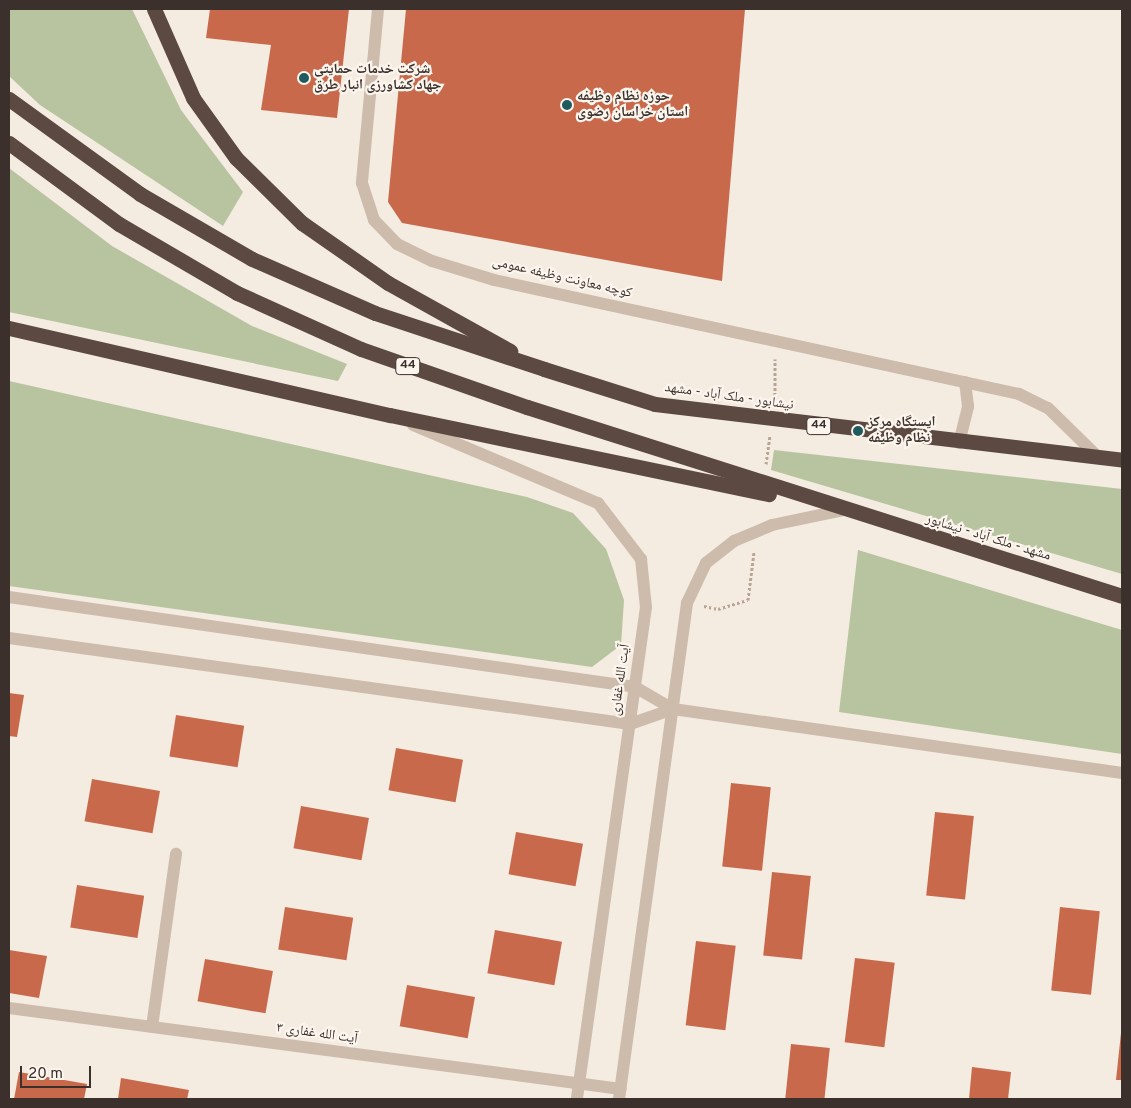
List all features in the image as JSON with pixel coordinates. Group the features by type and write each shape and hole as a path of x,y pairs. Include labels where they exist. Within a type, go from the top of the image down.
{"highway":[{"path":"154,9 193,98 236,158 302,223 388,283 544,369"},
{"name":"44","path":"9,99 140,194 252,259 375,313 544,369"},
{"name":"44","path":"9,143 119,224 237,293 361,349 844,510"},
{"name":"44","path":"9,328 390,415 844,510"},
{"name":"نیشابور - ملک آباد - مشهد","path":"544,369 655,404 959,443 1122,460"},
{"name":"مشهد - ملک آباد - نیشابور","path":"844,510 1122,596"}],"street":[{"name":"کوچه معاونت وظیفه عمومی","path":"378,9 362,183 374,220 398,244 432,261 494,280 1019,394 1048,408 1098,458"},
{"path":"959,443 968,406 965,382"},
{"name":"آیت الله غفاری","path":"390,415 598,503 625,532 641,559 646,607 577,1099"},
{"path":"620,1094 687,603 706,563 734,541 772,525 844,510"},
{"path":"9,597 635,687 673,708 1122,773"},
{"path":"9,638 630,724 673,708"},
{"path":"152,1027 176,854"},
{"name":"آیت الله غفاری ۳","path":"9,1008 579,1083 620,1094"}],"path":[{"path":"775,362 776,392"},
{"path":"718,609 748,600"}],"green space":[{"path":"9,9 132,9 181,110 243,192 223,226 40,105 9,76"},
{"path":"9,168 112,246 252,326 347,364 338,381 9,312"},
{"path":"9,381 527,497 573,513 606,549 624,600 621,645 592,667 9,586"},
{"path":"774,450 1122,489 1122,574 771,470"},
{"path":"858,550 1122,630 1122,754 839,712"}],"building":[{"name":"شرکت خدمات حمایتی جهاد کشاورزی انبار طرق","path":"210,9 349,9 337,118 261,110 271,45 206,38"},
{"name":"حوزه نظام وظیفه استان خراسان رضوی","path":"406,9 745,9 722,281 402,223 388,202"},
{"path":"9,693 24,695 17,737 9,736"},
{"path":"176,715 244,726 238,767 169,756"},
{"path":"396,748 463,760 456,802 389,790"},
{"path":"92,779 160,791 152,833 85,821"},
{"path":"731,783 771,787 762,871 722,867"},
{"path":"301,806 369,818 361,860 294,848"},
{"path":"935,812 974,816 965,900 926,896"},
{"path":"516,832 583,844 576,886 509,874"},
{"path":"772,872 811,876 802,960 763,956"},
{"path":"77,885 144,896 137,938 70,927"},
{"path":"285,907 353,918 346,960 278,949"},
{"path":"1060,907 1100,911 1091,995 1051,991"},
{"path":"495,930 562,942 554,985 487,973"},
{"path":"696,941 736,946 725,1030 686,1025"},
{"path":"9,950 47,956 39,998 9,993"},
{"path":"855,958 895,963 884,1047 845,1042"},
{"path":"205,959 273,971 265,1013 198,1001"},
{"path":"407,985 475,997 468,1038 400,1026"},
{"path":"1121,1033 1122,1080 1116,1080"},
{"path":"791,1044 830,1048 824,1099 785,1099"},
{"path":"972,1067 1011,1072 1008,1099 969,1099"},
{"path":"19,1072 87,1084 84,1099 14,1099"},
{"path":"121,1078 189,1090 187,1099 118,1099"}],"place":[{"name":"شرکت خدمات حمایتی جهاد کشاورزی انبار طرق","path":"304,78"},
{"name":"حوزه نظام وظیفه استان خراسان رضوی","path":"567,105"},
{"name":"ایستگاه مرکز نظام وظیفه","path":"858,431"}]}
